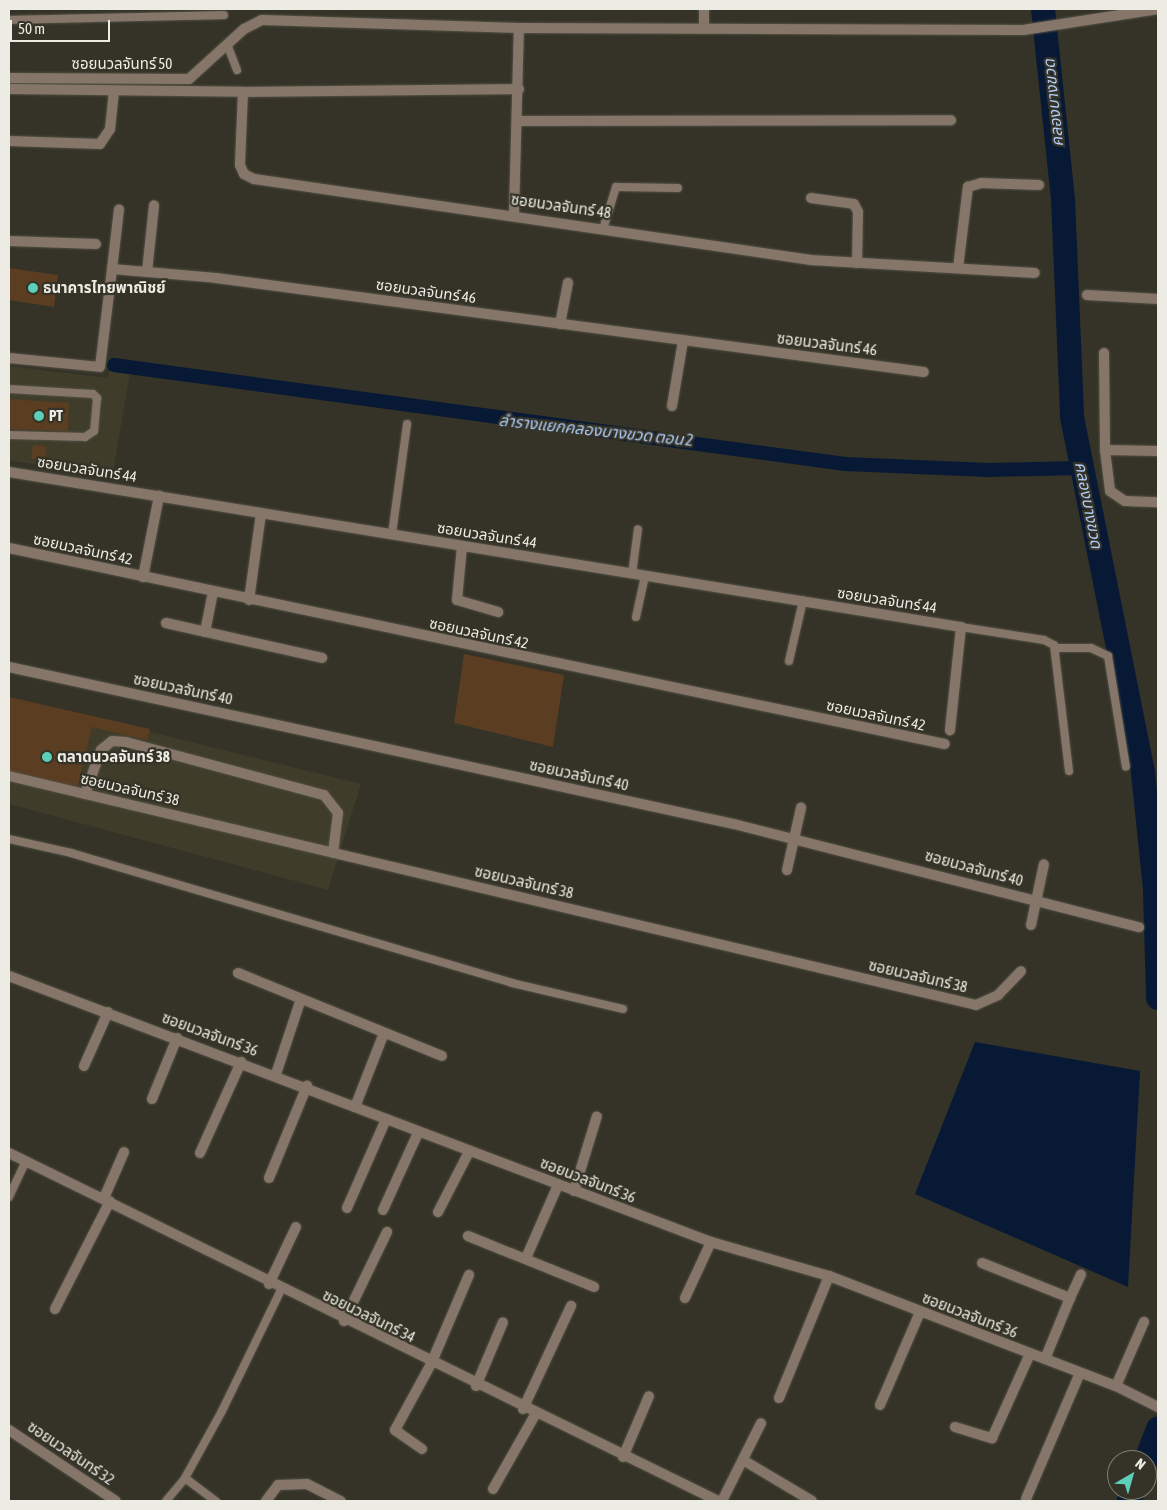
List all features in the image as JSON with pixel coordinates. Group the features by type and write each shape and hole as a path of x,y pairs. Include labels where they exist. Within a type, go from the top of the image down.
{"street":[{"path":"704,9 704,28"},
{"name":"ซอยนวลจันทร์ 50","path":"9,78 189,79 227,44 262,20 519,28 1023,30 1059,27 1158,9"},
{"path":"514,214 519,121 519,28"},
{"path":"9,89 243,92 519,88"},
{"path":"9,141 100,144 110,129 114,91"},
{"name":"ซอยนวลจันทร์ 48","path":"243,92 240,165 249,176 604,226 673,240 857,263 1035,273"},
{"path":"519,121 951,120"},
{"path":"958,268 968,187 981,183 1039,185"},
{"path":"811,198 854,204 858,212 857,263"},
{"path":"147,272 154,205"},
{"path":"9,358 100,367 119,209"},
{"path":"9,240 96,244"},
{"name":"ซอยนวลจันทร์ 46","path":"112,269 560,324 924,372"},
{"path":"560,324 568,283"},
{"path":"1087,296 1158,299"},
{"path":"672,406 684,341"},
{"path":"1104,353 1105,450 1110,491 1116,498 1158,502"},
{"path":"1105,450 1158,452"},
{"name":"ซอยนวลจันทร์ 44","path":"9,472 961,627"},
{"path":"143,577 159,496"},
{"path":"249,600 261,512"},
{"path":"462,546 457,600 498,612"},
{"name":"ซอยนวลจันทร์ 42","path":"9,548 249,600 944,744"},
{"path":"205,632 214,592"},
{"path":"166,623 322,658"},
{"path":"950,730 961,627"},
{"name":"ซอยนวลจันทร์ 40","path":"9,667 794,838 1139,926"},
{"path":"85,794 101,750 112,741 126,742 324,795 338,813 333,852"},
{"name":"ซอยนวลจันทร์ 38","path":"9,776 976,1005 998,995 1021,971"},
{"path":"787,870 801,808"},
{"path":"1031,925 1044,864"},
{"path":"238,973 442,1056"},
{"name":"ซอยนวลจันทร์ 36","path":"9,976 276,1074 418,1133 711,1242 829,1276 1116,1386 1158,1407"},
{"path":"276,1074 301,999"},
{"path":"84,1066 108,1012"},
{"path":"355,1107 384,1033"},
{"path":"152,1099 177,1038"},
{"path":"200,1152 241,1062"},
{"path":"269,1178 307,1086"},
{"path":"574,1191 597,1116"},
{"path":"347,1208 386,1119"},
{"path":"383,1210 418,1133"},
{"path":"55,1309 107,1199 124,1152"},
{"path":"438,1212 469,1152"},
{"name":"ซอยนวลจันทร์ 34","path":"9,1153 107,1199 269,1284 535,1415 720,1501"},
{"path":"526,1258 558,1185"},
{"path":"269,1284 296,1227"},
{"path":"344,1321 387,1232"},
{"path":"468,1236 594,1287"},
{"path":"685,1298 711,1242"},
{"path":"982,1262 1070,1298"},
{"path":"1044,1360 1081,1274"},
{"path":"422,1449 395,1430 431,1364 469,1275"},
{"path":"779,1398 829,1276"},
{"path":"523,1409 571,1306"},
{"path":"880,1405 920,1312"},
{"path":"476,1386 503,1322"},
{"path":"1116,1386 1144,1322"},
{"path":"955,1427 992,1438 1030,1354"},
{"path":"1026,1499 1080,1373"},
{"path":"623,1457 649,1396"},
{"path":"493,1489 535,1415"},
{"path":"720,1501 761,1423"},
{"name":"ซอยนวลจันทร์ 32","path":"9,1430 116,1501"},
{"path":"743,1460 812,1501"},
{"path":"266,1501 278,1486 307,1484 341,1501"}],"lane":[{"path":"9,20 224,15"},
{"path":"227,44 237,70"},
{"path":"604,226 616,187 678,188"},
{"path":"9,389 92,394 97,398 94,431 85,437 9,435"},
{"path":"392,534 407,424"},
{"path":"632,574 638,529"},
{"path":"636,617 645,576"},
{"path":"788,661 803,602"},
{"path":"961,627 1044,640 1055,648 1091,648 1108,656 1126,767"},
{"path":"1055,648 1069,771"},
{"path":"9,839 71,852 512,983 623,1009"},
{"path":"9,1197 26,1161"},
{"path":"166,1501 185,1478 281,1290"},
{"path":"185,1478 216,1501"}],"shaded area":[{"path":"9,366 108,378 110,369 130,373 112,478 9,460"},
{"path":"9,697 361,784 328,890 9,804"}],"water":[{"path":"975,1042 1140,1071 1128,1287 915,1194"}],"building":[{"name":"ธนาคารไทยพาณิชย์","path":"9,268 58,275 54,307 9,300"},
{"name":"PT","path":"9,399 69,403 68,431 9,429"},
{"name":"PT","path":"33,445 46,446 45,460 31,459"},
{"path":"464,654 564,675 553,747 454,723"},
{"name":"ตลาดนวลจันทร์ 38","path":"9,697 150,729 147,740 92,727 77,789 9,773"}],"waterway":[{"name":"คลองบางขวด","path":"1043,9 1063,199 1072,417 1143,773 1155,890 1158,998"},
{"name":"ลำรางแยกคลองบางขวด ตอน 2","path":"114,365 845,464 988,470 1081,468"},
{"name":"คลองบางขวด","path":"1150,1450 1158,1428"}],"place":[{"name":"ธนาคารไทยพาณิชย์","path":"33,288"},
{"name":"PT","path":"39,416"},
{"name":"ตลาดนวลจันทร์ 38","path":"47,757"}]}
